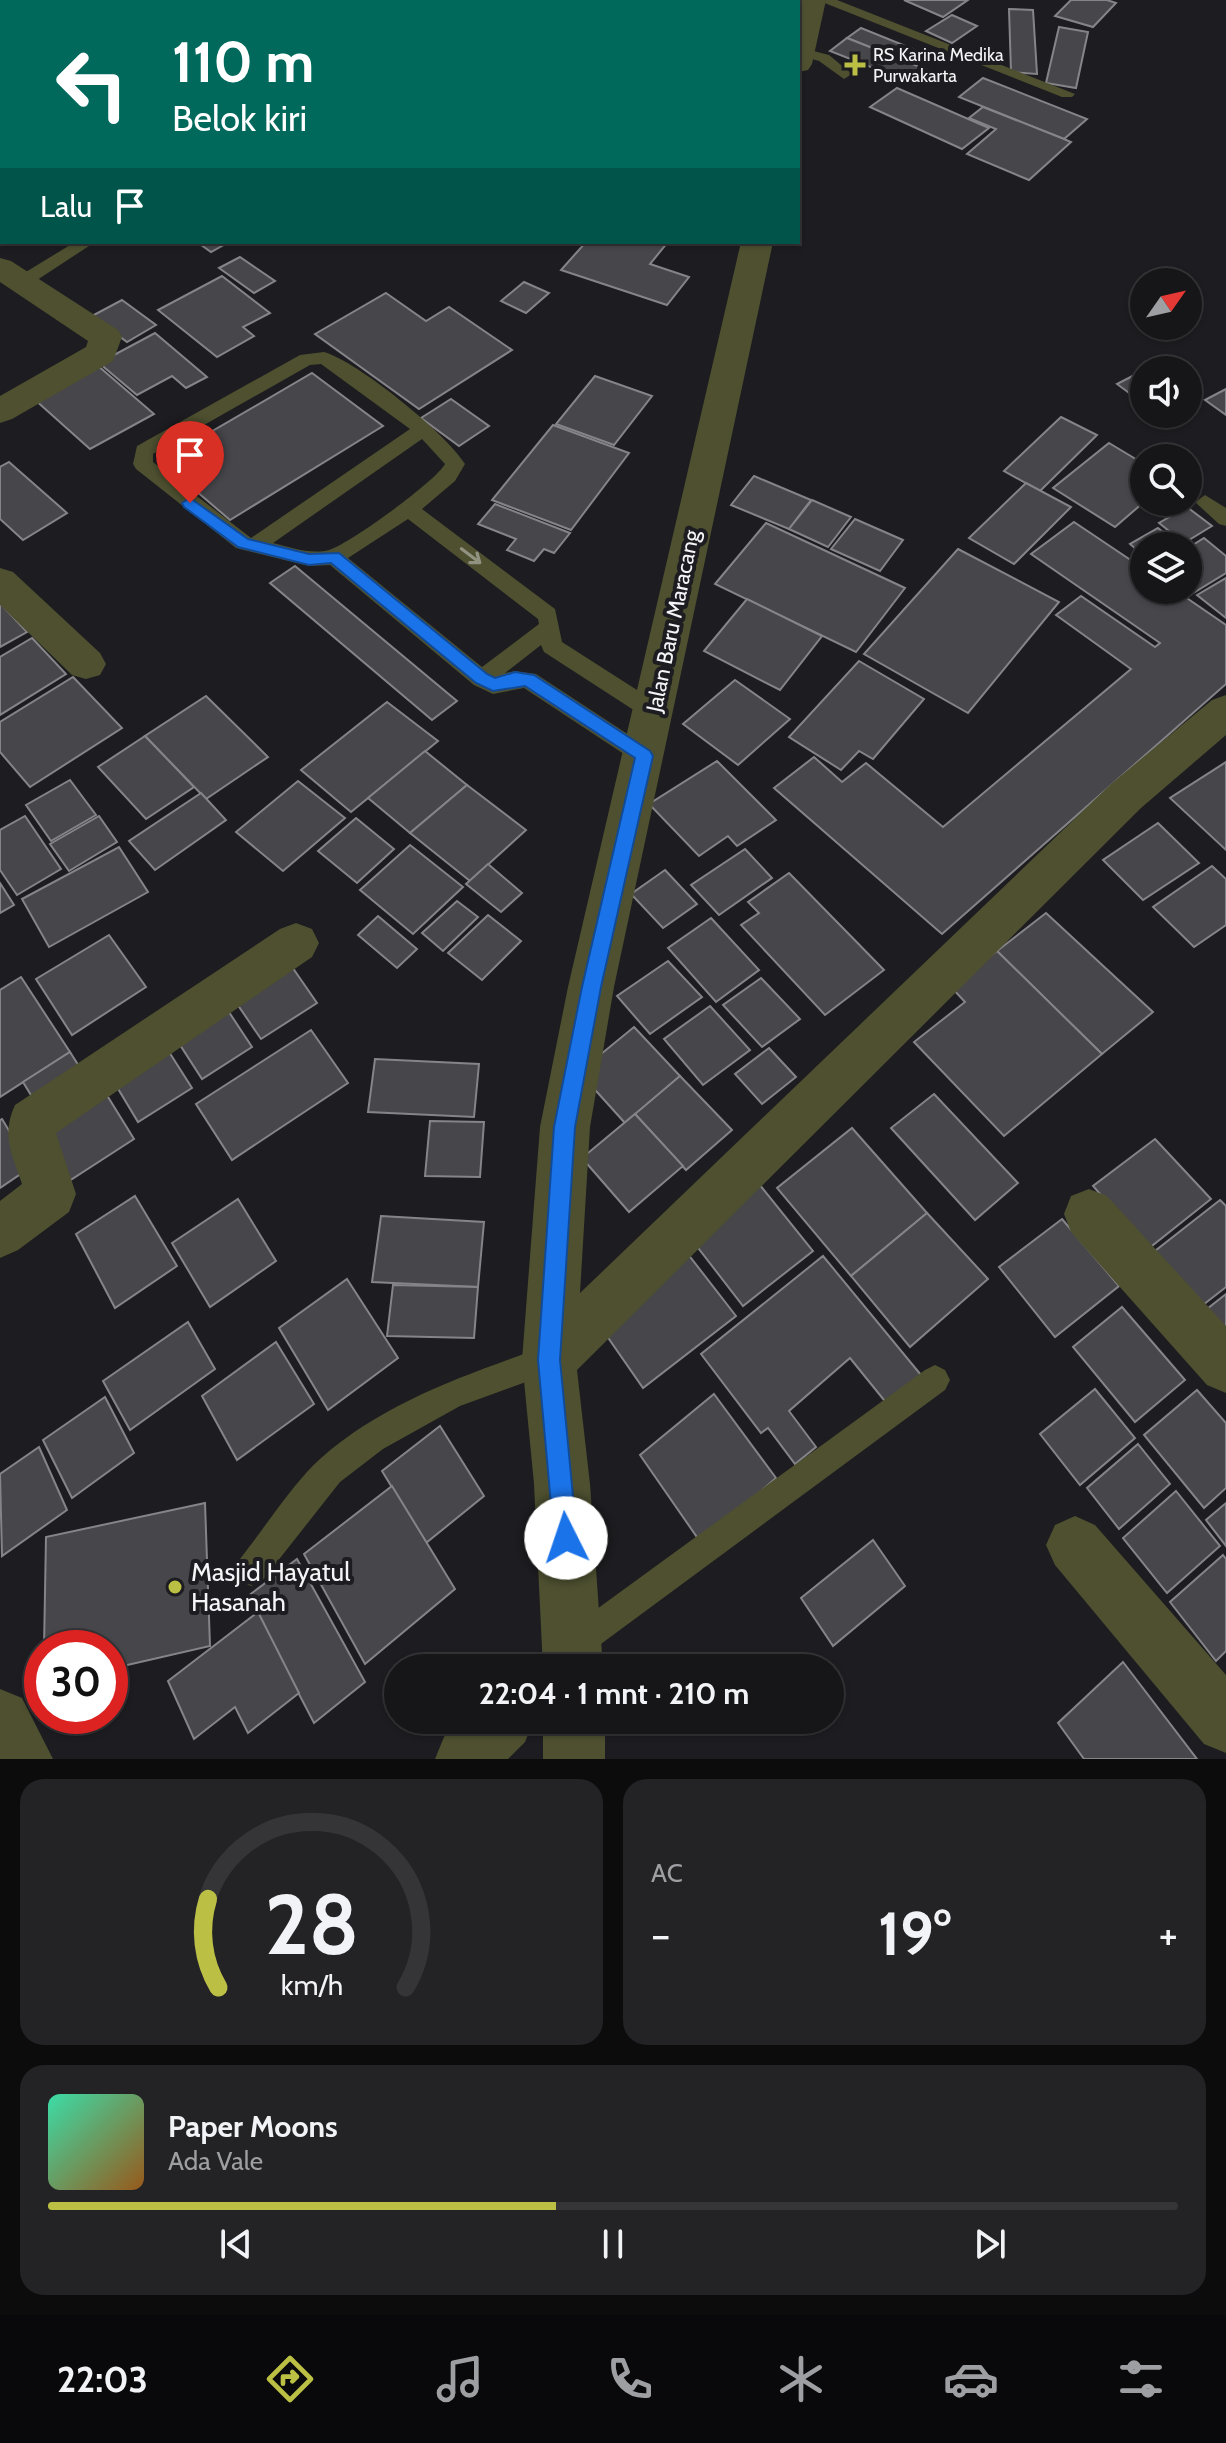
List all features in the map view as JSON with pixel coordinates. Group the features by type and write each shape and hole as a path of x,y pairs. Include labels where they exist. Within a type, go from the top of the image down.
{"street":[{"name":"Jalan Baru Maracang","path":"566,1654 562,1484 549,1360 565,1127 591,987 757,244"},
{"path":"0,411 101,353 106,345 106,337 99,330 11,275"},
{"path":"0,582 86,664"},
{"path":"549,1360 870,1043 1104,818 1226,711"},
{"path":"0,1232 51,1194 31,1137 32,1121 296,943"},
{"path":"1089,1214 1226,1366"},
{"path":"1075,1545 1226,1722"},
{"path":"0,1720 22,1759"},
{"path":"466,1759 490,1734"},
{"path":"574,1734 574,1759"}],"lane":[{"path":"824,0 1067,94"},
{"path":"804,33 824,58 844,74"},
{"path":"11,275 82,244"},
{"path":"316,357 330,361 422,430 452,455 455,464 448,476 409,509 334,557 309,559 252,547 211,520 147,469 142,458 144,451 306,359 316,357"},
{"path":"252,547 422,430"},
{"path":"1205,502 1226,519"},
{"path":"409,509 548,615 552,646 562,655 654,712"},
{"path":"334,557 482,679 493,685 515,679 528,680 644,756"},
{"path":"482,679 549,627"},
{"path":"251,1570 329,1471 372,1438 453,1394 549,1360"},
{"path":"575,1654 935,1380"}],"building":[{"path":"904,0 968,0 943,17"},
{"path":"1071,0 1116,3 1093,27 1055,16"},
{"path":"1009,9 1033,10 1037,74 1011,72"},
{"path":"952,15 977,26 952,43 926,31"},
{"path":"1059,27 1088,32 1076,88 1046,83"},
{"path":"861,28 918,51 905,61 847,38"},
{"path":"847,38 930,71 914,84 830,51"},
{"path":"983,78 1087,119 1064,139 959,97"},
{"path":"897,88 989,128 962,149 870,107"},
{"path":"983,107 1071,142 1029,180 967,154 996,129 969,118"},
{"path":"200,244 225,244 211,252"},
{"path":"584,244 666,244 650,264 689,277 667,305 561,270"},
{"path":"240,257 275,281 254,293 219,268"},
{"path":"222,276 270,313 243,327 254,336 217,357 158,310"},
{"path":"524,282 549,293 526,313 501,301"},
{"path":"386,293 426,321 449,307 512,350 419,409 315,334"},
{"path":"122,300 156,325 127,342 92,316"},
{"path":"155,333 207,377 186,388 172,376 137,395 99,363"},
{"path":"97,365 154,414 90,449 34,399"},
{"path":"312,373 383,426 230,520 161,461"},
{"path":"595,376 652,396 614,445 556,424"},
{"path":"1130,377 1130,394 1117,384"},
{"path":"1226,389 1226,415 1205,400"},
{"path":"451,399 489,426 459,446 421,418"},
{"path":"1061,417 1097,435 1040,491 1004,471"},
{"path":"553,425 629,453 571,530 492,500"},
{"path":"1109,443 1130,456 1130,514 1115,527 1053,488"},
{"path":"9,462 67,513 23,540 0,519 0,467"},
{"path":"754,476 811,500 789,529 731,505"},
{"path":"1026,483 1071,507 1014,564 969,538"},
{"path":"812,500 851,517 828,547 789,529"},
{"path":"495,504 570,533 554,553 544,549 534,561 507,550 516,539 478,524"},
{"path":"1171,516 1199,516 1212,526 1202,532 1170,532 1159,523"},
{"path":"855,519 903,540 880,571 831,549"},
{"path":"1074,522 1130,560 1130,604 1195,604 1226,625 1226,684 942,934 774,788 814,757 842,782 866,763 943,827 1131,669 1056,615 1081,596 1155,647 1160,643 1031,554"},
{"path":"766,523 905,588 856,652 715,584"},
{"path":"1202,539 1226,556 1226,573 1202,588"},
{"path":"958,549 1059,602 968,713 864,654"},
{"path":"295,566 457,701 432,720 270,583"},
{"path":"1226,578 1226,618 1202,599 1202,592"},
{"path":"747,599 822,636 780,690 704,651"},
{"path":"0,603 27,632 0,647"},
{"path":"32,638 66,674 0,715 0,657"},
{"path":"859,661 924,699 873,759 859,751 841,770 789,737"},
{"path":"73,677 122,728 30,787 0,752 0,722"},
{"path":"735,680 790,719 738,765 683,724"},
{"path":"206,696 268,757 206,799 145,736"},
{"path":"387,702 438,741 351,812 301,770"},
{"path":"145,736 194,787 146,819 98,767"},
{"path":"425,751 467,785 410,833 368,798"},
{"path":"717,761 776,820 737,846 728,836 699,856 649,804"},
{"path":"1226,762 1226,850 1170,798"},
{"path":"70,780 96,815 51,841 26,805"},
{"path":"298,781 345,818 283,871 236,832"},
{"path":"467,785 526,830 470,881 410,833"},
{"path":"201,793 226,820 155,870 129,841"},
{"path":"25,816 61,869 17,895 0,870 0,830"},
{"path":"99,816 117,842 69,871 50,844"},
{"path":"356,818 394,849 357,883 318,851"},
{"path":"1158,823 1199,863 1143,900 1103,860"},
{"path":"410,845 463,887 413,934 360,890"},
{"path":"119,847 148,892 49,947 22,899"},
{"path":"745,849 772,878 719,915 691,885"},
{"path":"488,864 522,893 501,912 466,884"},
{"path":"1212,866 1226,879 1226,925 1194,947 1153,907"},
{"path":"665,870 697,904 663,928 631,894"},
{"path":"789,873 884,970 825,1015 741,925 759,913 748,902"},
{"path":"0,883 14,905 0,913"},
{"path":"457,901 478,917 443,951 422,933"},
{"path":"1046,913 1153,1012 1102,1054 997,951"},
{"path":"488,915 521,941 482,980 448,953"},
{"path":"378,916 417,949 397,968 358,935"},
{"path":"711,918 759,970 716,1002 668,948"},
{"path":"109,935 146,987 72,1035 36,979"},
{"path":"997,951 1102,1054 1004,1136 914,1042 965,1002 950,986"},
{"path":"288,961 317,1003 261,1039 231,995"},
{"path":"668,961 702,997 650,1034 617,996"},
{"path":"21,977 70,1052 0,1097 0,990"},
{"path":"761,978 800,1019 762,1047 723,1005"},
{"path":"223,1003 252,1047 202,1079 173,1034"},
{"path":"710,1006 750,1050 703,1085 664,1039"},
{"path":"634,1027 680,1076 625,1123 579,1072"},
{"path":"311,1030 348,1083 232,1160 196,1104"},
{"path":"164,1044 192,1088 138,1122 111,1077"},
{"path":"769,1048 796,1077 762,1104 735,1074"},
{"path":"70,1052 84,1074 37,1105 23,1082"},
{"path":"375,1059 479,1064 474,1117 368,1112"},
{"path":"680,1076 732,1130 686,1170 635,1114"},
{"path":"100,1084 134,1139 69,1181 37,1123"},
{"path":"934,1094 1018,1183 975,1220 891,1128"},
{"path":"635,1114 683,1166 629,1212 582,1158"},
{"path":"0,1120 31,1167 0,1188"},
{"path":"430,1121 484,1122 480,1177 425,1176"},
{"path":"852,1128 927,1213 851,1276 777,1188"},
{"path":"1155,1139 1211,1199 1148,1249 1093,1186"},
{"path":"755,1179 813,1251 743,1306 685,1231"},
{"path":"135,1196 177,1266 115,1308 76,1234"},
{"path":"238,1199 276,1261 210,1307 172,1243"},
{"path":"1220,1200 1226,1206 1226,1287 1203,1305 1155,1251"},
{"path":"927,1213 988,1279 910,1347 851,1276"},
{"path":"381,1216 484,1222 478,1287 372,1282"},
{"path":"1062,1219 1119,1286 1055,1337 999,1267"},
{"path":"684,1249 736,1316 643,1388 593,1316"},
{"path":"823,1256 921,1375 888,1405 850,1358 789,1411 816,1447 795,1464 768,1428 761,1433 701,1354"},
{"path":"347,1279 398,1358 328,1410 279,1328"},
{"path":"393,1285 478,1287 474,1338 387,1336"},
{"path":"1226,1294 1226,1331 1207,1309"},
{"path":"1122,1307 1185,1380 1135,1422 1073,1347"},
{"path":"188,1322 215,1369 130,1430 103,1381"},
{"path":"276,1342 314,1404 237,1460 202,1396"},
{"path":"1095,1389 1135,1438 1080,1485 1040,1434"},
{"path":"1197,1390 1226,1423 1226,1488 1204,1508 1144,1435"},
{"path":"714,1394 776,1478 701,1543 640,1455"},
{"path":"105,1397 134,1453 72,1498 43,1440"},
{"path":"440,1426 484,1496 426,1543 382,1471"},
{"path":"1138,1444 1170,1484 1119,1529 1087,1488"},
{"path":"39,1447 67,1510 2,1556 0,1474"},
{"path":"392,1486 455,1589 365,1664 304,1554"},
{"path":"1176,1491 1220,1546 1167,1593 1123,1538"},
{"path":"205,1503 210,1646 128,1665 128,1630 44,1630 46,1537"},
{"path":"1226,1503 1226,1546 1206,1520"},
{"path":"873,1540 905,1586 833,1646 801,1598"},
{"path":"1223,1555 1226,1559 1226,1651 1216,1661 1170,1602"},
{"path":"297,1559 365,1682 314,1723 248,1596"},
{"path":"258,1612 299,1693 248,1733 235,1707 194,1739 168,1681"},
{"path":"1123,1662 1197,1759 1084,1759 1058,1723"}],"place":[{"name":"RS Karina Medika Purwakarta","path":"855,65"},
{"name":"Masjid Hayatul Hasanah","path":"175,1587"}],"route":[{"path":"190,503 252,547 309,559 334,557 482,679 493,685 515,679 528,680 644,756 591,987 565,1127 549,1360 566,1538"}]}
